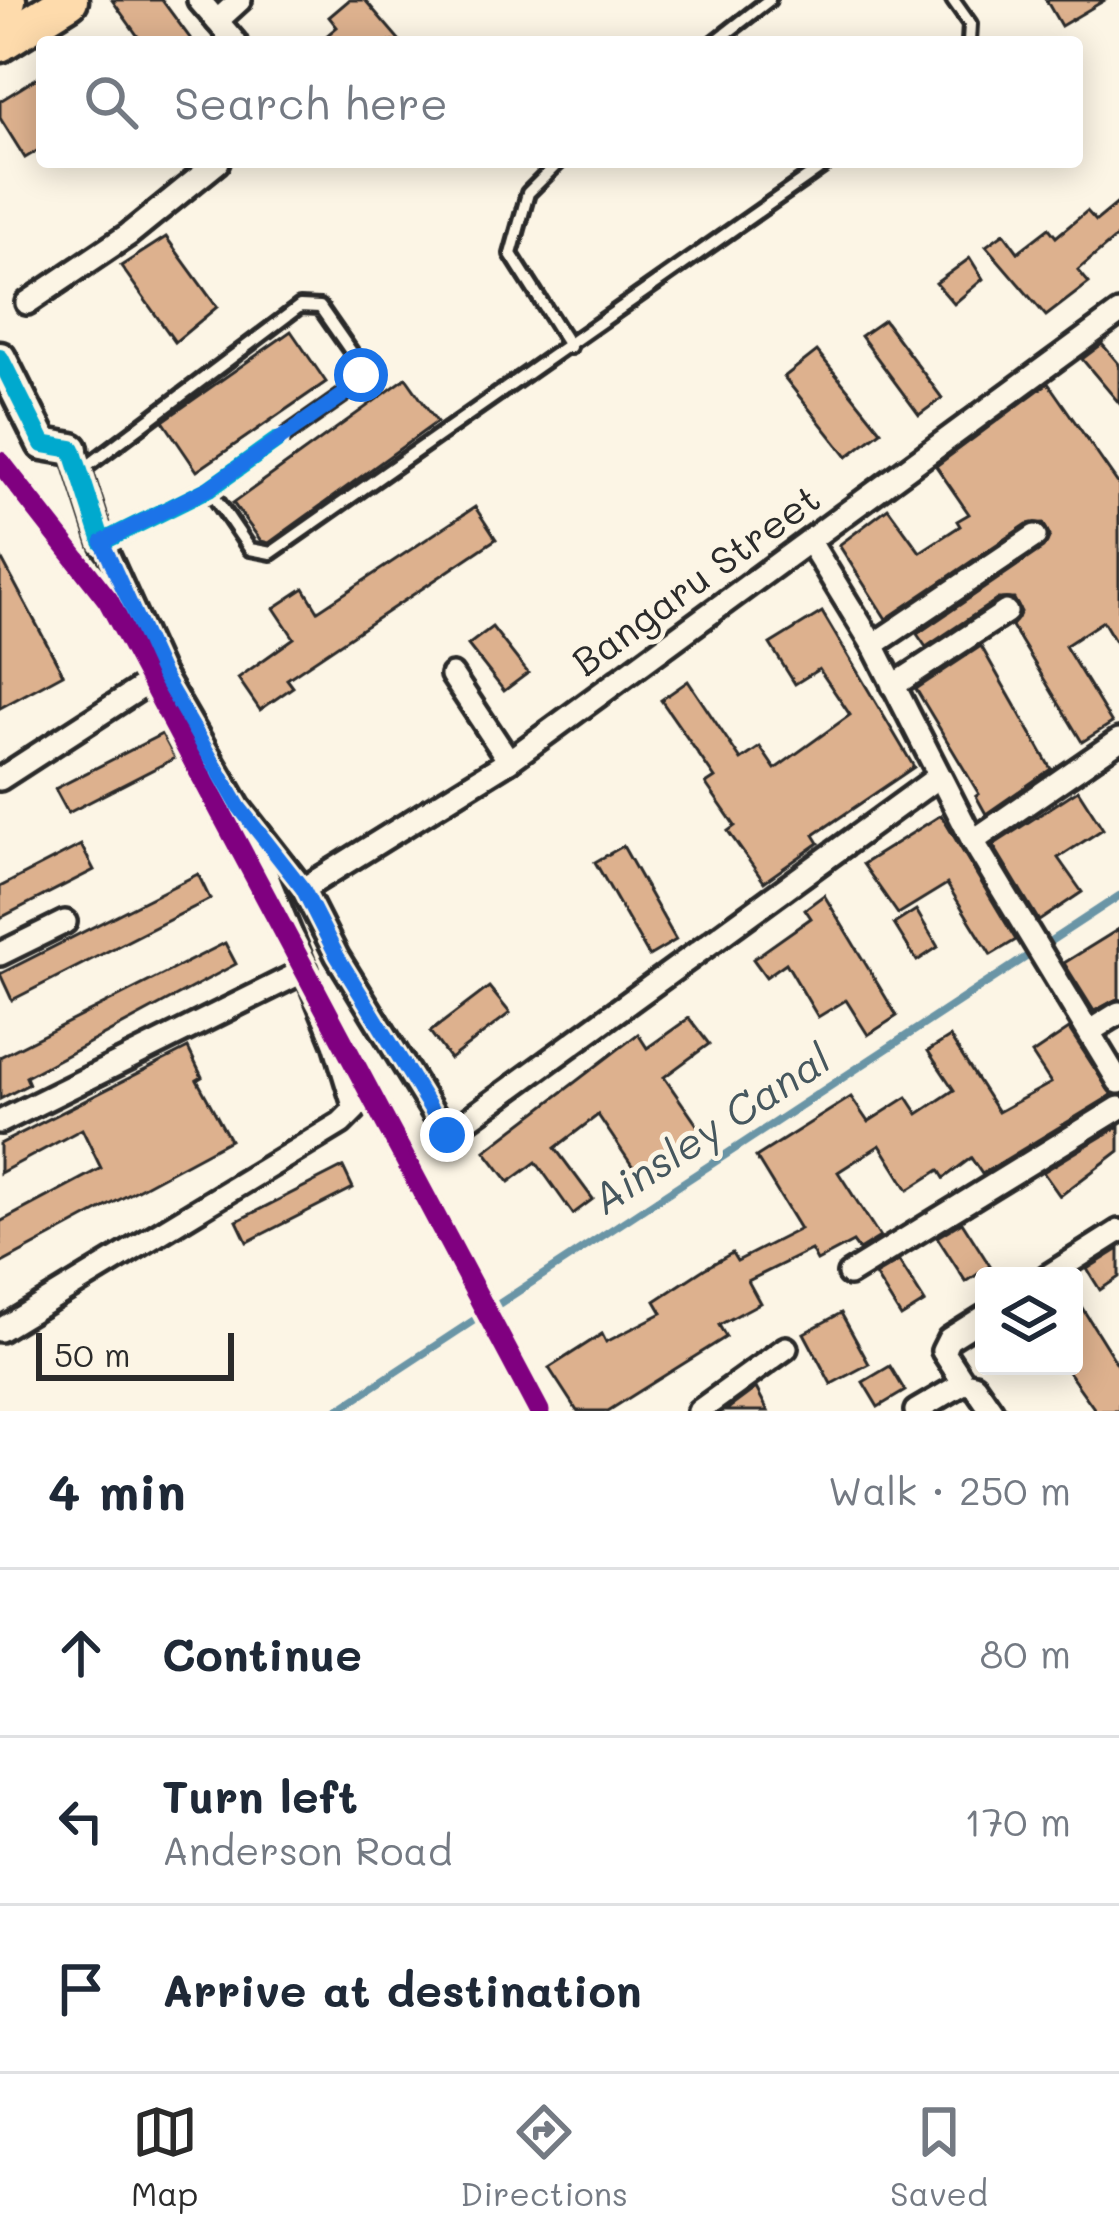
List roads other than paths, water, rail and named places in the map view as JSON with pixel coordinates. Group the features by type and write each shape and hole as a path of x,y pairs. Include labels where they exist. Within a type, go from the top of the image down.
{"main road":[{"path":"0,43 69,0"}],"street":[{"path":"200,0 230,36"},
{"path":"217,21 240,0"},
{"path":"27,303 128,235 211,168"},
{"name":"Bangaru Street","path":"303,889 509,761 1119,313"},
{"path":"0,358 43,444 76,461 102,542 162,674 239,807 356,1097 355,1109 340,1124 0,1330"},
{"path":"873,645 1035,536"},
{"path":"809,542 873,645 973,841 1119,1082"},
{"path":"893,686 1006,612"},
{"path":"0,779 162,674"},
{"path":"452,675 509,761"},
{"path":"973,841 1119,740"},
{"path":"239,807 303,889 337,956 447,1135 938,777"},
{"path":"0,954 65,922"},
{"path":"0,1122 306,970"},
{"path":"1090,1031 1119,1013"},
{"path":"849,1274 1119,1108"},
{"path":"1062,1267 1119,1231"},
{"path":"964,1383 943,1347 975,1324"},
{"path":"699,1411 786,1348"},
{"path":"916,1411 964,1383 974,1384 992,1411"}],"lane":[{"path":"723,36 769,0"},
{"path":"953,0 970,24 969,36"},
{"path":"553,168 528,193 511,254 570,347"},
{"path":"209,488 250,549 271,553 821,168"},
{"path":"76,461 300,307 320,307 361,366 359,382 209,488 102,542"}],"waterway":[{"name":"Ainsley Canal","path":"336,1411 1119,896"}]}
